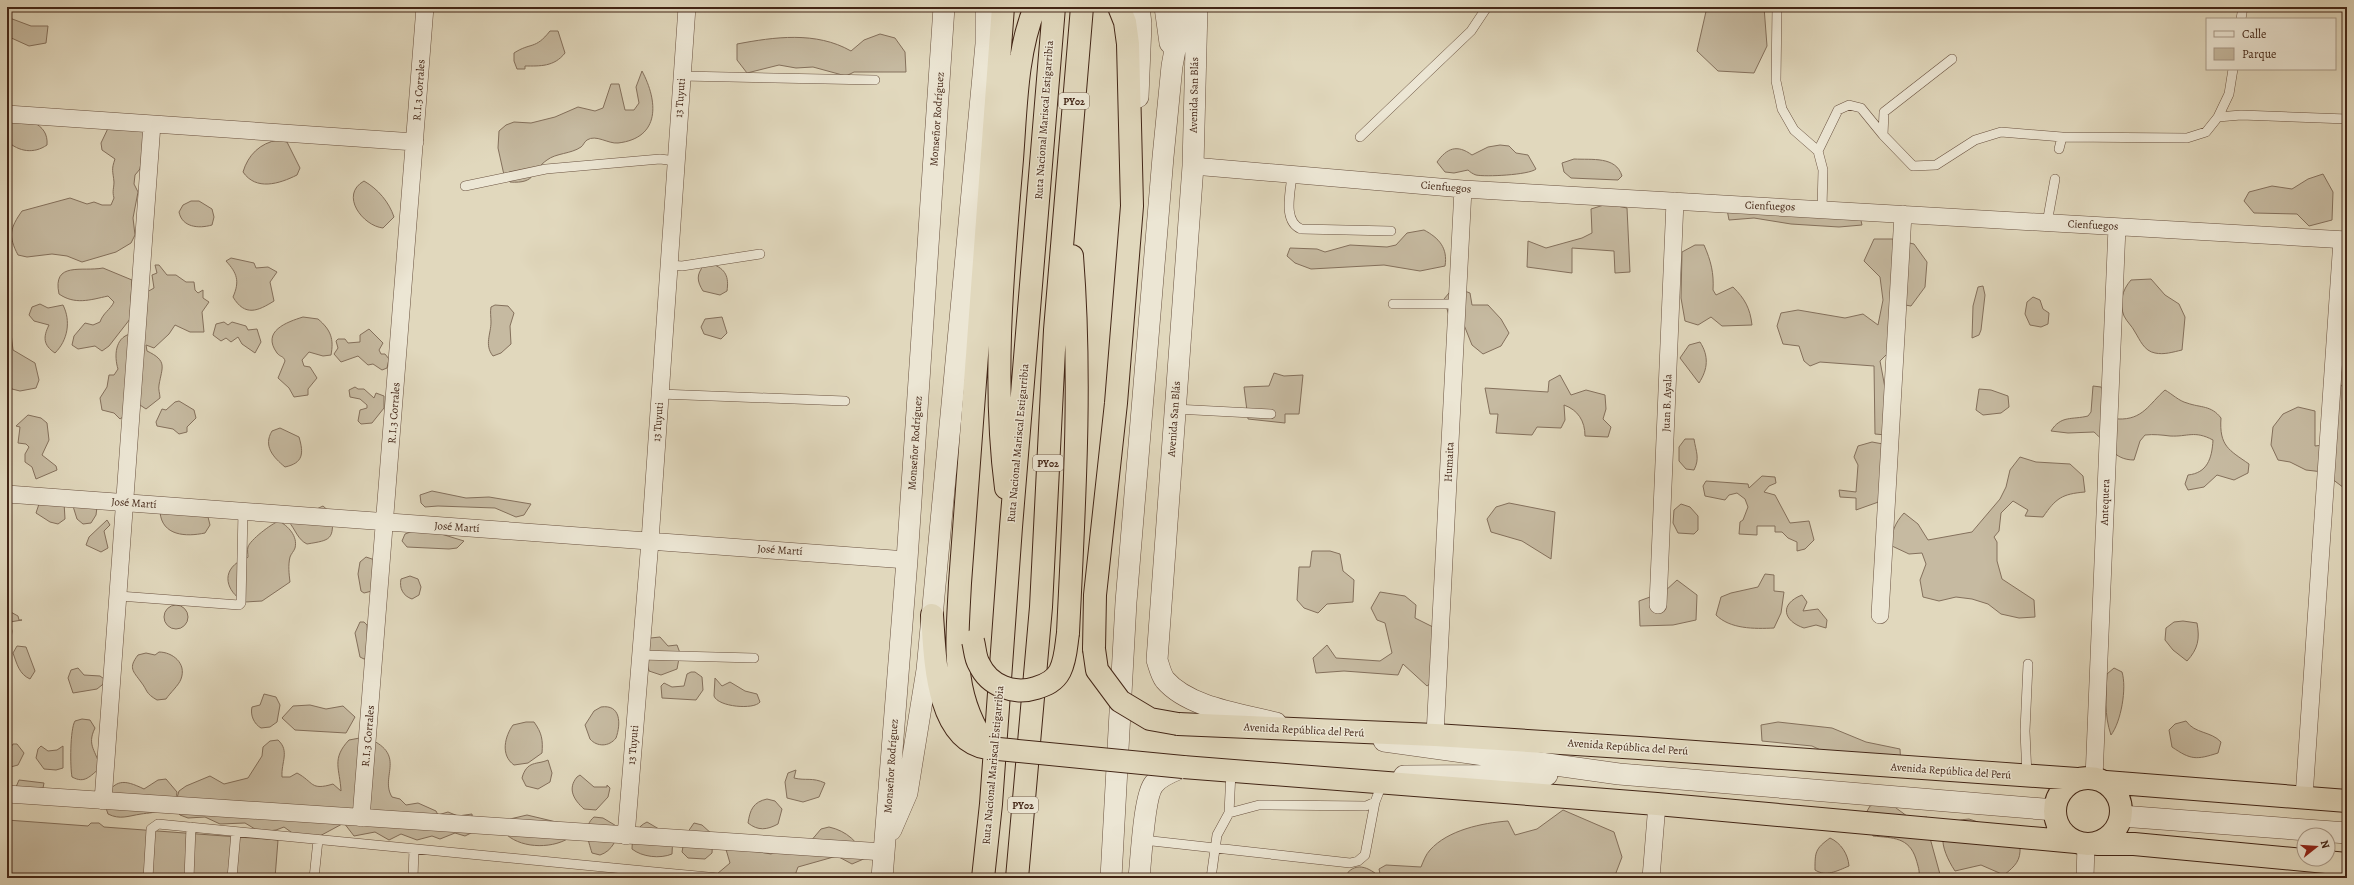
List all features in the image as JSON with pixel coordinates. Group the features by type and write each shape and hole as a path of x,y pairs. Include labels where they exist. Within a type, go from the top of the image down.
{"highway":[{"path":"988,748 981,738 962,696 956,651 1003,7"},
{"name":"Ruta Nacional Mariscal Estigarribia","path":"983,878 991,804 1011,527 1054,7"},
{"name":"PY02","path":"1017,878 1041,607 1055,330 1082,7"},
{"name":"Avenida República del Perú","path":"1128,12 1132,206 1116,403 1095,595 1094,649 1097,670 1120,702 1150,720 1178,724 1435,735 2092,780 2347,801"},
{"path":"1011,527 1001,455 1002,287 1019,88 1032,15"},
{"path":"967,490 973,641 979,664 992,681 1006,689 1026,691 1049,684 1059,672 1065,659 1068,632 1077,448 1074,287 1067,195"},
{"path":"932,615 937,674 943,701 955,727 976,746 1231,772 1300,776 1378,793 1657,804 2087,844 2134,844 2347,864"},
{"path":"2092,780 2114,790 2120,799 2121,816 2115,831 2108,839 2087,844 2061,830 2055,810 2061,792 2092,780"}],"street":[{"name":"R.I.3 Corrales","path":"361,818 386,522 425,7"},
{"name":"13 Tuyuti","path":"626,836 650,541 687,7"},
{"name":"Monseñor Rodríguez","path":"882,878 907,560 944,7"},
{"path":"7,794 626,836 885,846 907,793 927,670 985,52 986,7"},
{"path":"1165,7 1172,66"},
{"path":"1111,878 1126,602 1172,66 1183,7"},
{"name":"Avenida San Blás","path":"1196,7 1193,166 1157,660 1164,679 1181,693 1209,706 1303,730 1619,774"},
{"path":"7,114 415,142"},
{"path":"103,800 126,503 152,124"},
{"name":"Cienfuegos","path":"1193,166 1463,189 1822,208 2047,223 2345,240"},
{"name":"Humaita","path":"1435,735 1463,189"},
{"name":"Juan B. Ayala","path":"1658,605 1676,201"},
{"path":"1880,615 1903,214"},
{"name":"Antequera","path":"2092,780 2117,227"},
{"path":"2304,797 2345,240"},
{"name":"José Martí","path":"7,494 907,560"},
{"path":"1139,878 1147,804 1153,784 1166,774 1183,767"},
{"path":"1300,776 1619,774 2055,810"},
{"path":"1650,878 1657,804"},
{"path":"2121,816 2347,833"},
{"path":"2085,878 2087,844"}],"lane":[{"path":"1360,137 1471,31 1487,7"},
{"path":"1777,7 1776,81 1782,109 1794,130 1818,151 1824,170 1822,208"},
{"path":"2241,18 2243,7"},
{"path":"1883,134 1884,112 1952,59"},
{"path":"1818,151 1838,110 1849,105 1861,108 1913,166 1936,165 1975,140 2001,132 2062,137 2187,138 2206,132 2218,117 2229,94 2233,70"},
{"path":"682,76 875,80"},
{"path":"2218,117 2242,115 2347,119"},
{"path":"2059,149 2062,137"},
{"path":"465,186 546,169 660,158 676,161"},
{"path":"1292,174 1290,219 1294,226 1301,229 1391,231"},
{"path":"2047,223 2055,179"},
{"path":"669,265 682,266 760,254"},
{"path":"1393,304 1457,304"},
{"path":"660,394 845,401"},
{"path":"1175,409 1271,414"},
{"path":"119,596 239,605 241,603 243,511"},
{"path":"640,655 754,658"},
{"path":"2027,776 2025,731 2028,664"},
{"path":"1211,878 1216,835 1229,813 1231,772"},
{"path":"1229,813 1259,805 1366,806 1378,793"},
{"path":"1143,840 1350,863 1358,861 1365,855 1378,793"},
{"path":"148,878 151,829 153,826 158,824 414,849 665,876 719,878"},
{"path":"189,878 191,827"},
{"path":"232,878 236,832"},
{"path":"314,878 318,840"},
{"path":"413,878 414,849"}],"green space":[{"path":"1707,7 1764,7 1767,46 1754,73 1718,71 1697,51"},
{"path":"7,17 31,26 48,26 46,43 29,46 7,36"},
{"path":"550,31 558,31 565,53 561,58 546,65 525,66 525,69 517,69 514,61 514,53 540,41"},
{"path":"880,34 895,38 905,52 906,72 854,72 846,76 813,67 796,68 779,65 747,73 737,60 737,44 766,39 795,37 824,40 851,51 864,40"},
{"path":"642,71 651,94 653,106 649,126 642,134 632,140 618,143 591,138 582,146 573,151 547,160 533,176 525,181 510,182 504,175 498,148 499,131 506,125 514,122 531,123 555,117 578,107 595,111 603,108 611,84 619,84 625,110 634,110 639,103 636,87"},
{"path":"7,113 40,126 47,137 47,145 32,151 16,148 7,141"},
{"path":"111,122 141,127 145,135 140,169 135,175 134,184 138,192 133,218 135,235 131,243 116,252 82,262 67,256 52,254 27,257 18,255 13,242 12,232 15,222 22,211 70,198 87,204 94,202 102,205 111,205 114,198 113,168 115,159 102,150 101,143"},
{"path":"278,140 287,142 300,168 297,175 283,181 268,184 254,182 248,178 243,172 248,160 260,147"},
{"path":"1500,145 1509,146 1516,153 1528,155 1536,169 1525,173 1481,176 1475,175 1468,170 1454,173 1445,172 1437,162 1445,153 1453,149 1462,149 1472,155 1488,147"},
{"path":"1574,159 1602,160 1609,162 1619,170 1622,176 1618,180 1571,178 1564,172 1562,163"},
{"path":"2323,174 2333,192 2332,220 2309,226 2297,214 2254,213 2244,201 2249,192 2272,186 2292,189 2308,179"},
{"path":"364,181 382,196 392,211 394,217 383,228 368,222 357,209 354,201 354,194 357,187"},
{"path":"191,201 199,201 212,209 214,217 212,225 196,227 183,221 179,212 183,205"},
{"path":"1607,204 1627,208 1630,272 1615,273 1614,251 1572,248 1572,273 1527,267 1528,241 1546,248 1582,238 1592,233 1591,209"},
{"path":"1726,204 1859,212 1862,225 1839,227 1791,224 1754,218 1729,220"},
{"path":"1424,230 1434,236 1444,249 1446,260 1445,266 1420,271 1384,265 1311,269 1295,263 1287,256 1290,248 1317,249 1325,252 1350,245 1387,247 1396,245 1407,233"},
{"path":"1874,239 1892,239 1914,244 1927,262 1925,287 1911,306 1893,303 1889,352 1880,361 1888,404 1886,435 1875,434 1874,366 1820,362 1810,366 1804,361 1799,346 1783,344 1777,326 1781,313 1798,310 1845,318 1863,314 1878,325 1883,300 1880,277 1864,261"},
{"path":"1695,245 1704,245 1712,267 1713,290 1716,295 1733,287 1746,304 1752,325 1722,326 1711,317 1698,325 1685,321 1681,298 1682,252"},
{"path":"231,258 254,263 256,268 268,267 277,272 270,282 274,301 263,307 252,310 247,310 238,303 233,297 237,282 235,273 226,261"},
{"path":"712,264 721,268 726,274 727,291 720,295 703,291 698,278 704,265"},
{"path":"155,265 159,265 167,275 176,275 186,282 194,282 195,290 198,293 203,290 203,298 209,302 202,312 204,332 190,332 175,325 169,334 154,348 146,345 147,351 161,361 162,369 159,387 160,398 146,409 140,405 120,419 114,413 102,410 100,398 107,387 109,375 114,375 118,369 116,353 119,343 121,339 130,334 147,292 154,288 152,275 157,273"},
{"path":"103,268 132,280 130,319 109,346 102,351 95,346 78,349 72,345 74,336 85,323 93,325 100,322 114,302 108,296 83,301 71,300 59,294 58,284 60,277 64,272 70,270"},
{"path":"2151,279 2165,295 2179,304 2185,317 2182,350 2162,354 2151,352 2143,345 2124,316 2122,311 2122,297 2125,288 2131,280"},
{"path":"1983,286 1985,295 1981,330 1979,335 1972,338 1973,306 1978,287"},
{"path":"1454,287 1470,293 1472,305 1488,305 1501,319 1509,333 1501,346 1483,354 1472,345 1464,325 1450,319 1444,299"},
{"path":"2033,297 2040,300 2043,309 2049,313 2048,324 2041,327 2030,325 2025,314 2027,302"},
{"path":"40,304 48,308 63,305 67,317 67,330 63,342 55,353 48,347 45,340 49,325 34,321 29,315 32,307"},
{"path":"495,305 508,306 514,313 510,326 511,344 501,353 493,356 490,352 488,344 491,326 491,307"},
{"path":"303,317 318,319 326,327 332,339 332,349 331,355 323,356 309,352 302,360 304,366 310,367 317,378 308,389 308,395 294,397 289,388 278,378 285,361 284,358 277,353 272,339 274,333 278,329"},
{"path":"722,317 727,333 721,339 704,334 701,327 705,319"},
{"path":"224,322 228,325 232,322 246,326 248,330 257,329 261,342 255,353 242,344 238,337 231,342 226,338 221,341 213,335 216,324"},
{"path":"369,329 383,343 379,350 381,354 385,354 389,359 387,368 382,370 373,364 368,365 358,356 341,362 334,354 338,348 336,341 338,339 345,339 348,343 360,342 360,335"},
{"path":"7,332 11,333 13,350 35,363 39,380 36,388 20,391 12,389 8,382"},
{"path":"1700,342 1705,352 1706,368 1699,383 1680,358 1689,345"},
{"path":"1274,373 1284,376 1303,375 1299,414 1285,414 1285,423 1248,419 1244,387 1269,386"},
{"path":"1560,375 1571,395 1586,390 1605,395 1606,409 1603,419 1611,427 1608,437 1585,436 1584,426 1580,417 1569,407 1564,405 1565,420 1561,428 1537,427 1532,435 1496,433 1498,414 1490,414 1485,388 1548,392 1549,381"},
{"path":"2345,381 2347,487 2344,488 2323,472 2306,470 2290,462 2278,460 2271,445 2273,427 2283,414 2298,407 2315,411 2315,446 2331,444 2335,394"},
{"path":"2093,386 2101,387 2118,419 2127,419 2140,414 2165,390 2184,402 2210,409 2221,418 2222,435 2227,446 2231,451 2249,464 2248,473 2234,480 2217,475 2204,487 2188,490 2185,484 2188,475 2200,471 2207,464 2210,459 2213,440 2201,435 2145,435 2140,441 2134,460 2121,457 2116,454 2094,432 2068,433 2051,431 2059,422 2063,420 2088,416 2091,412"},
{"path":"355,387 358,389 364,389 374,398 376,393 384,396 384,408 372,423 361,424 358,421 360,410 367,408 367,405 360,399 350,397 349,390"},
{"path":"1979,389 1991,390 2008,396 2009,407 2001,413 1983,415 1976,410"},
{"path":"179,401 194,410 196,418 187,427 187,432 179,434 173,429 157,426 156,422 162,409 166,410 175,402"},
{"path":"28,415 41,418 47,423 49,440 42,455 56,466 57,470 36,479 32,467 25,462 25,454 29,447 26,444 18,443 20,427 16,426"},
{"path":"280,428 299,437 302,453 299,460 285,467 273,455 269,446 269,436 272,431"},
{"path":"1685,439 1694,439 1697,458 1694,470 1686,469 1679,461 1679,447"},
{"path":"1872,442 1883,444 1884,500 1856,510 1856,498 1840,497 1839,490 1856,492 1858,465 1854,457 1858,446"},
{"path":"2020,457 2036,462 2070,464 2083,476 2085,492 2071,494 2060,498 2052,505 2043,517 2025,516 2028,510 2013,501 2001,513 1999,531 1994,537 1997,542 1997,561 2002,579 2034,600 2035,617 2019,618 2001,614 1988,604 1972,599 1956,597 1939,601 1923,597 1920,580 1926,564 1922,553 1909,554 1892,546 1893,532 1898,520 1904,513 1918,524 1928,540 1972,532 2000,499 2006,487 2010,470"},
{"path":"1762,476 1775,477 1776,483 1769,486 1764,492 1775,495 1790,523 1809,521 1814,540 1805,549 1797,551 1797,542 1788,538 1782,532 1775,532 1775,526 1757,526 1757,535 1739,534 1740,522 1743,520 1748,507 1745,499 1737,493 1729,495 1725,500 1705,496 1703,486 1706,481 1748,484 1749,488"},
{"path":"432,491 466,498 489,497 531,504 524,515 516,517 495,508 425,507 421,503 420,495"},
{"path":"40,501 64,502 65,519 58,524 50,522 36,513"},
{"path":"72,503 97,507 96,515 91,523 83,524 77,519"},
{"path":"1509,503 1555,512 1551,559 1522,541 1491,532 1487,519 1496,507"},
{"path":"1681,504 1690,507 1698,516 1698,530 1694,534 1678,533 1673,523 1674,510"},
{"path":"323,506 332,514 331,534 326,540 307,544 299,537 289,522"},
{"path":"160,512 208,517 210,525 205,533 190,535 176,533 165,526"},
{"path":"107,520 110,525 104,531 108,548 101,552 86,545 89,537"},
{"path":"279,521 292,532 296,544 289,563 290,582 262,601 245,602 231,590 228,579 229,573 232,567 248,557 248,547 253,540 266,529"},
{"path":"413,531 438,533 464,541 457,548 449,549 407,547 402,541 405,534"},
{"path":"1312,551 1330,551 1340,554 1343,571 1354,580 1353,602 1327,604 1318,613 1304,608 1297,600 1299,567 1310,567"},
{"path":"366,557 375,560 372,591 364,593 361,591 358,574 360,562"},
{"path":"1765,574 1774,575 1774,591 1784,592 1781,613 1774,628 1735,626 1722,620 1716,615 1721,597 1731,593 1758,587"},
{"path":"410,576 418,579 421,587 419,595 412,599 404,594 401,586 401,579"},
{"path":"1677,580 1697,595 1696,620 1673,625 1640,626 1639,601 1664,592"},
{"path":"1380,592 1405,596 1416,605 1415,618 1441,631 1438,678 1427,686 1403,664 1398,675 1344,671 1316,673 1313,658 1327,645 1336,658 1380,661 1392,653 1385,623 1377,620 1371,608"},
{"path":"1802,595 1807,602 1803,611 1818,609 1827,620 1826,628 1816,625 1804,628 1797,625 1788,617 1786,612 1790,603"},
{"path":"176,605 185,608 188,617 185,626 176,629 167,626 164,617 167,608"},
{"path":"7,610 18,616 19,620 22,620 10,622 12,631 11,639 7,640"},
{"path":"2183,621 2197,623 2198,629 2196,648 2187,661 2173,650 2165,640 2166,628 2174,622"},
{"path":"360,622 364,622 367,625 368,658 364,659 360,657 355,633"},
{"path":"660,637 668,646 677,645 680,653 677,669 661,675 649,671 641,639"},
{"path":"17,646 26,647 35,671 30,679 23,674 17,665 13,653"},
{"path":"159,652 173,656 180,663 182,673 180,681 166,699 157,700 150,696 147,692 134,672 132,666 138,655 146,653 155,655"},
{"path":"78,668 84,675 100,676 107,681 97,689 73,693 68,678 71,670"},
{"path":"2114,668 2122,672 2124,687 2118,722 2111,735 2106,712 2106,690 2107,674"},
{"path":"695,672 702,677 703,690 696,700 662,698 661,686 664,683 672,687 684,686 687,674"},
{"path":"715,678 722,686 730,682 745,691 757,694 760,702 744,707 722,703 714,696"},
{"path":"264,694 276,697 280,705 277,722 270,727 261,728 252,716 252,707 260,705"},
{"path":"310,705 326,709 343,706 355,717 346,733 295,730 282,718 293,706"},
{"path":"601,707 608,707 616,712 619,727 616,738 613,741 607,744 599,745 590,739 585,725 594,711"},
{"path":"82,719 90,720 95,728 92,744 100,768 87,778 80,780 72,777 71,748 73,725 75,721"},
{"path":"2186,721 2194,728 2217,738 2221,742 2218,753 2194,758 2172,747 2169,730 2175,724"},
{"path":"534,722 539,730 542,740 542,753 528,763 514,765 510,761 505,751 506,740 513,725"},
{"path":"1778,722 1832,728 1866,742 1900,749 1901,767 1827,753 1812,746 1762,741 1761,725"},
{"path":"365,737 378,744 386,751 389,758 390,766 388,781 392,797 400,799 406,805 418,803 436,811 438,815 448,812 458,816 472,814 473,832 465,836 455,833 440,839 432,836 417,840 401,834 389,840 375,832 354,836 344,823 316,838 298,837 284,827 276,830 260,832 245,823 220,824 205,817 188,818 180,815 174,808 179,791 186,786 210,776 224,784 248,778 262,756 263,747 270,741 278,740 284,748 282,777 290,777 297,773 316,786 333,784 341,791 338,764 340,753 349,740"},
{"path":"13,744 17,744 24,753 18,765 7,768 7,754"},
{"path":"41,746 48,751 57,750 63,746 63,768 56,770 44,769 36,758 38,749"},
{"path":"548,760 552,773 550,782 538,789 526,786 522,778 527,768 533,764"},
{"path":"796,770 794,778 816,780 825,783 819,797 803,802 787,798 785,782 788,773"},
{"path":"580,775 594,787 607,787 607,785 610,788 608,797 596,810 584,809 577,802 573,794 572,786 574,781"},
{"path":"166,779 177,792 176,799 169,807 164,810 124,817 116,817 108,814 103,799 116,784 125,782 144,789 158,780"},
{"path":"19,780 44,783 43,788 16,787"},
{"path":"767,799 775,801 782,809 778,824 770,828 763,829 752,826 748,823 751,810 755,804"},
{"path":"1880,803 1892,805 1911,819 1927,817 1930,838 1941,878 1919,878 1916,859 1909,846 1894,838 1873,836 1866,813 1870,806"},
{"path":"1563,810 1614,832 1622,857 1614,878 1381,878 1379,869 1386,865 1421,867 1430,850 1437,843 1446,837 1466,829 1508,821 1515,835 1537,829"},
{"path":"527,815 569,825 572,836 557,843 539,846 522,843 507,835 510,819"},
{"path":"594,817 603,818 618,827 614,844 608,851 600,855 592,853 587,834 588,825"},
{"path":"1969,819 1978,822 1983,830 2020,846 2019,856 2016,863 2004,875 1981,865 1955,871 1943,845 1943,837 1945,830 1950,825 1957,821"},
{"path":"7,820 88,826 91,823 99,823 104,827 278,840 275,878 7,878"},
{"path":"647,822 664,832 673,833 672,854 657,857 641,854 632,849 635,833 643,824"},
{"path":"694,823 702,825 713,835 712,853 705,859 688,858 682,852 685,836"},
{"path":"829,827 847,834 856,842 866,858 852,864 837,856 798,867 794,878 718,878 717,874 730,863 725,846 771,854 786,846 810,842 821,829"},
{"path":"1830,838 1843,849 1849,866 1827,873 1819,872 1815,870 1817,851 1821,845"},
{"path":"1362,867 1367,868 1381,878 1344,878 1352,869"}]}
